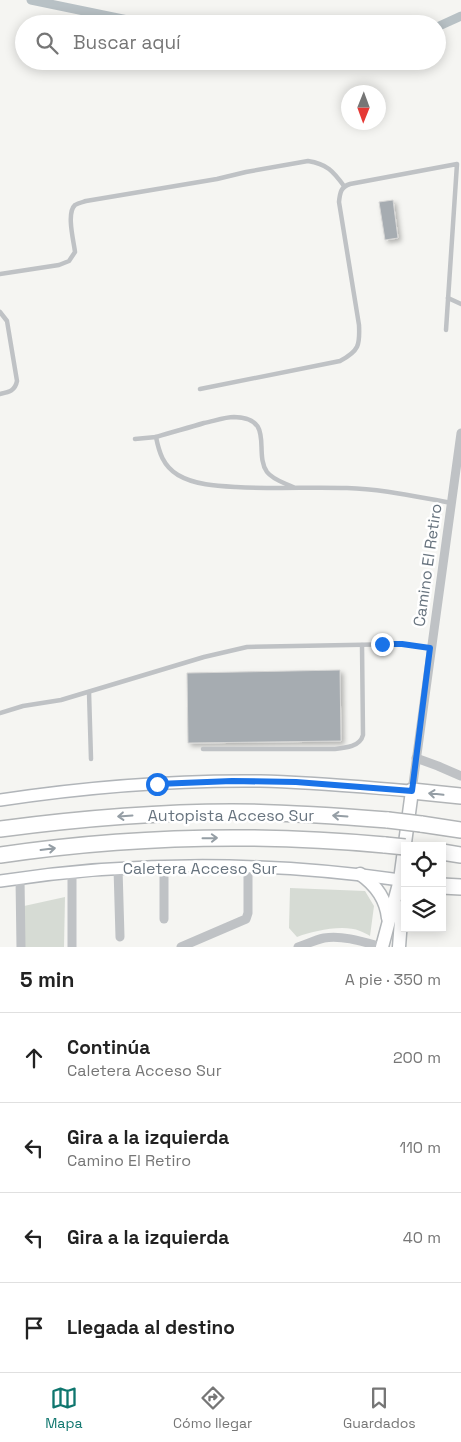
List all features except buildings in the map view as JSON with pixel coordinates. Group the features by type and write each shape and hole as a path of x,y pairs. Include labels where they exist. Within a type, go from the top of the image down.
{"highway":[{"path":"412,791 461,796"},
{"name":"Autopista Acceso Sur","path":"0,829 112,817 203,812 310,814 388,820 461,830"},
{"name":"Autopista Acceso Sur","path":"0,855 102,843 200,838 274,838 401,847"},
{"path":"446,853 461,855"},
{"path":"446,886 461,888"}],"main road":[{"path":"0,800 52,792 113,786 232,781 296,782 412,791 406,842"},
{"name":"Caletera Acceso Sur","path":"0,882 72,872 164,866 248,866 305,869 401,880"},
{"path":"360,874 372,883 385,905 398,915"},
{"path":"399,947 398,915 401,887"},
{"path":"382,947 398,915"}],"street":[{"name":"Camino El Retiro","path":"412,791 430,648 461,432"},
{"path":"416,758 461,776"},
{"path":"164,866 164,918"},
{"path":"181,947 246,919 248,913 248,866"},
{"path":"118,868 120,937"},
{"path":"72,872 72,947"},
{"path":"20,878 21,947"},
{"path":"298,947 318,939 331,937 346,938 382,947"}],"lane":[{"path":"0,274 69,262 75,252 70,218 74,206 86,201 217,179 308,161 326,166 344,186"},
{"path":"200,389 340,360 351,355 358,347 360,338 339,202 340,192 344,186 350,184 457,164 458,188 446,330"},
{"path":"448,298 461,304"},
{"path":"0,312 7,320 17,381 16,387 12,391 0,394"},
{"path":"135,439 156,436 220,419 234,417 253,422 258,427 262,436 261,457 268,474 295,488"},
{"path":"156,436 162,460 178,475 195,482 218,486 261,488 349,488 402,494 452,503"},
{"path":"0,713 23,706 61,700 204,657 247,647 402,644 430,648"},
{"path":"203,749 334,749 360,742 363,735 362,645"},
{"path":"89,692 91,759"}],"shaded area":[{"path":"290,888 365,891 374,906 370,936 353,929 337,928 297,937 289,928"},
{"path":"65,897 64,947 25,947 24,906"}],"waterway":[{"path":"31,0 104,15"},
{"path":"446,23 461,16"}],"route":[{"path":"157,784 261,781 331,784 412,791 430,648 402,644 382,644"}]}
